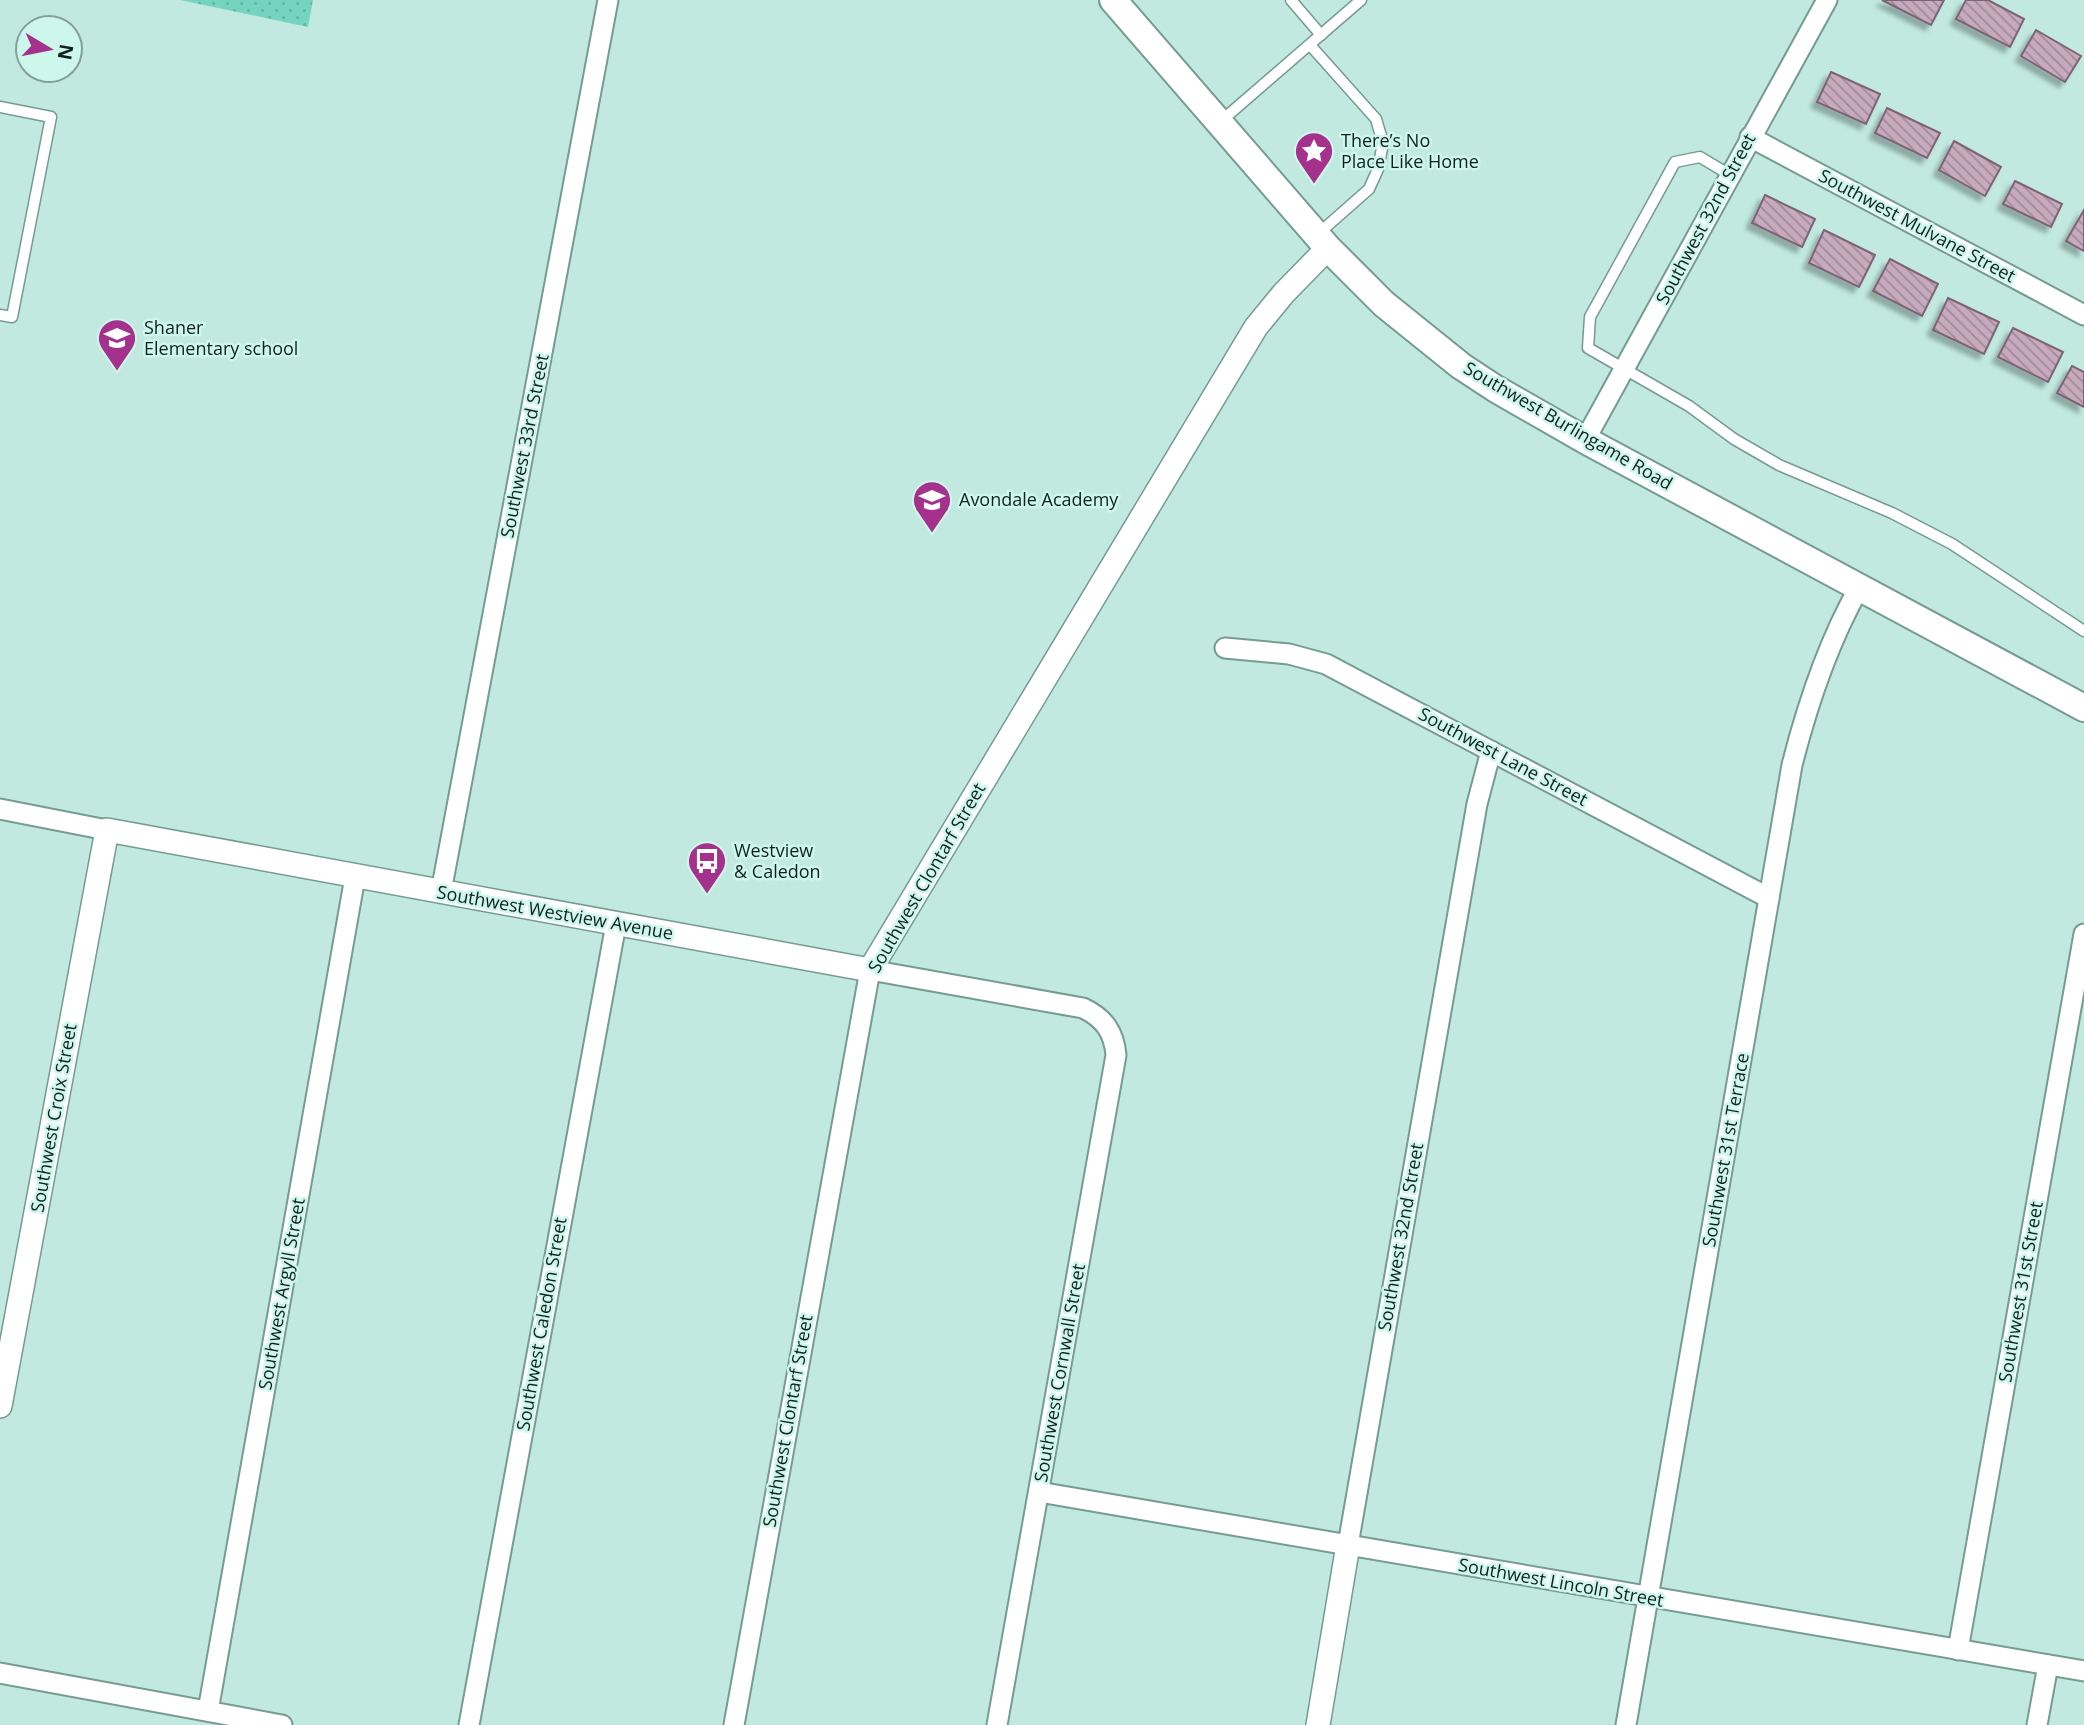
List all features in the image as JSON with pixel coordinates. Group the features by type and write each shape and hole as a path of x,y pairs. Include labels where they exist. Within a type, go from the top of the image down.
{"main road":[{"name":"Southwest Burlingame Road","path":"1113,0 1322,241 1384,304 1461,366 1585,440 2084,708"}],"street":[{"name":"Southwest 33rd Street","path":"441,892 608,0"},
{"name":"Southwest 32nd Street","path":"1585,440 1827,0"},
{"name":"Southwest Mulvane Street","path":"1750,137 2084,315"},
{"name":"Southwest Clontarf Street","path":"734,1725 870,970 1256,327 1322,241"},
{"name":"Southwest 31st Terrace","path":"1626,1725 1792,765 1805,715 1835,633 1860,586"},
{"name":"Southwest Lane Street","path":"1225,648 1289,654 1326,664 1769,898"},
{"name":"Southwest 32nd Street","path":"1318,1725 1475,817 1491,751"},
{"name":"Southwest Westview Avenue","path":"0,810 1083,1008 1095,1013 1105,1023"},
{"name":"Southwest Croix Street","path":"0,1406 107,830"},
{"name":"Southwest Argyll Street","path":"208,1711 355,877"},
{"name":"Southwest Caledon Street","path":"469,1725 616,924"},
{"name":"Southwest 31st Street","path":"1958,1650 2084,934"},
{"name":"Southwest Cornwall Street","path":"997,1725 1116,1055 1115,1041 1105,1023"},
{"name":"Southwest Lincoln Street","path":"1039,1492 2084,1671"},
{"path":"2037,1725 2048,1665"},
{"path":"0,1673 282,1725"}],"lane":[{"path":"1291,0 1321,35"},
{"path":"1219,122 1361,0"},
{"path":"1310,45 1376,118 1383,143 1378,169 1369,189 1322,241"},
{"path":"0,107 51,117 12,317 0,315"},
{"path":"1730,175 1700,157 1675,162 1591,317 1588,348 1689,406 1734,439 1779,465 1892,513 1952,544 2084,631"}],"green space":[{"path":"180,0 313,0 308,27"}],"building":[{"path":"1882,0 1944,0 1931,25"},
{"path":"1966,0 1988,0 2024,19 2010,47 1956,19"},
{"path":"2036,30 2081,56 2065,82 2021,56"},
{"path":"1831,72 1880,94 1866,124 1817,102"},
{"path":"1887,108 1940,133 1927,158 1875,133"},
{"path":"1954,141 2001,167 1985,196 1939,170"},
{"path":"2015,181 2062,204 2051,227 2003,204"},
{"path":"1765,195 1815,219 1802,247 1752,223"},
{"path":"2084,210 2084,251 2066,241"},
{"path":"1824,230 1875,255 1859,287 1809,263"},
{"path":"1890,259 1938,284 1922,316 1873,291"},
{"path":"1948,298 1999,322 1984,354 1933,330"},
{"path":"2013,328 2063,352 2048,382 1998,357"},
{"path":"2072,366 2084,372 2084,407 2057,393"}],"place":[{"name":"There’s No Place Like Home","path":"1314,185"},
{"name":"Shaner Elementary school","path":"117,372"},
{"name":"Avondale Academy","path":"932,534"},
{"name":"Westview & Caledon","path":"707,895"}]}
